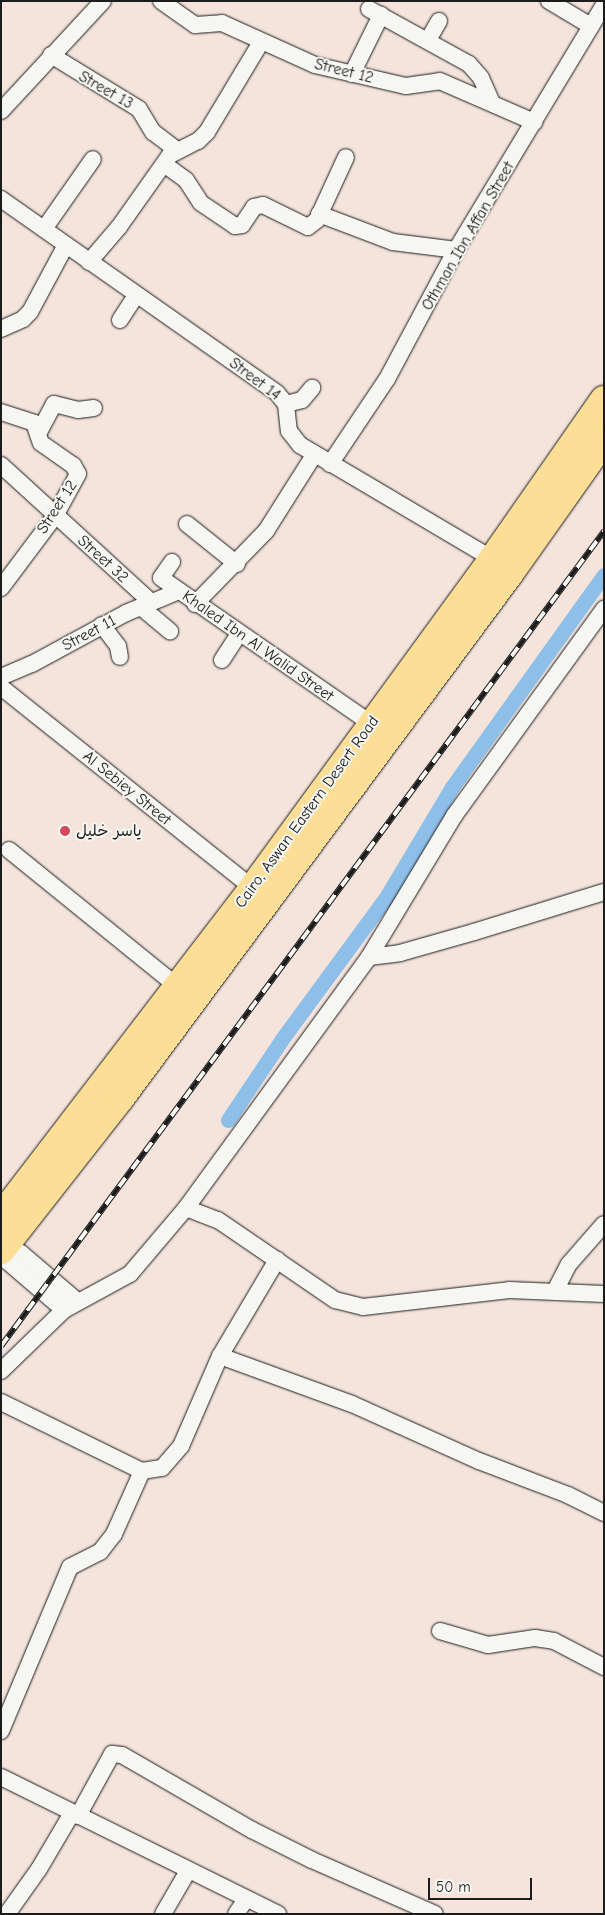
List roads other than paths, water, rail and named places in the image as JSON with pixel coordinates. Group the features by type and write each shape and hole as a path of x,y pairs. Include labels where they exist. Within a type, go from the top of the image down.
{"highway":[{"name":"Cairo, Aswan Eastern Desert Road","path":"1,1217 253,888 493,559 604,400"},
{"name":"Cairo, Aswan Eastern Desert Road","path":"2,1248 133,1082 509,574 604,440"}],"street":[{"path":"1,111 103,1"},
{"name":"Street 12","path":"161,1 195,25 217,21 260,42 315,65 406,86 440,81 534,122"},
{"path":"549,1 591,26"},
{"name":"Othman Ibn Affan Street","path":"330,464 401,356 456,250 604,5"},
{"path":"352,74 375,12 469,64 481,78 492,103"},
{"path":"428,40 438,21"},
{"path":"89,262 119,227 164,164 177,150 198,141 207,132 260,42"},
{"name":"Street 13","path":"51,55 139,109 153,132 177,150"},
{"path":"164,164 186,180 201,203 235,226 242,225 258,205 267,206 301,227 313,225 346,157"},
{"path":"44,230 93,159"},
{"name":"Street 14","path":"1,199 277,393 286,404 292,436 314,455 493,559"},
{"path":"319,214 394,242 456,250"},
{"path":"1,329 24,319 30,312 66,245"},
{"path":"120,320 136,295"},
{"path":"286,404 302,400 312,388"},
{"path":"38,434 54,404 78,410 94,408"},
{"path":"1,412 34,423 38,434"},
{"name":"Street 12","path":"1,588 55,516 77,479 78,472 42,443 38,434"},
{"path":"196,604 237,564 280,513 314,455"},
{"name":"Street 32","path":"1,465 146,605 170,632"},
{"path":"187,524 237,564"},
{"name":"Khaled Ibn Al Walid Street","path":"172,562 160,576 179,592 372,724"},
{"name":"Street 11","path":"1,677 32,664 102,625 179,592"},
{"path":"1,1371 71,1305 130,1274 186,1208 369,957 454,816 604,609"},
{"path":"102,625 118,646 120,656"},
{"path":"222,660 239,634"},
{"name":"Al Sebiey Street","path":"1,686 253,888"},
{"path":"10,850 178,987"},
{"path":"369,957 400,952 465,935 604,892"},
{"path":"186,1208 218,1220 335,1300 363,1306 509,1290 604,1294"},
{"path":"555,1291 574,1257 604,1224"},
{"path":"2,1248 21,1253 71,1305"},
{"path":"1,1402 142,1471 162,1468 181,1446 220,1356 277,1260"},
{"path":"220,1356 370,1412 480,1461 559,1491 604,1513"},
{"path":"1,1731 70,1567 100,1552 110,1539 142,1471"},
{"path":"440,1631 488,1645 535,1638 554,1641 604,1667"},
{"path":"7,1914 39,1869 112,1754 122,1755 252,1830 312,1860 435,1914"},
{"path":"1,1777 188,1872 278,1914"},
{"path":"163,1914 188,1872"},
{"path":"236,1914 246,1899"}],"waterway":[{"path":"228,1120 282,1039 385,899 452,787 604,575"}],"railway":[{"path":"1,1346 604,531"}],"place":[{"name":"ياسر خليل","path":"65,831"}]}
